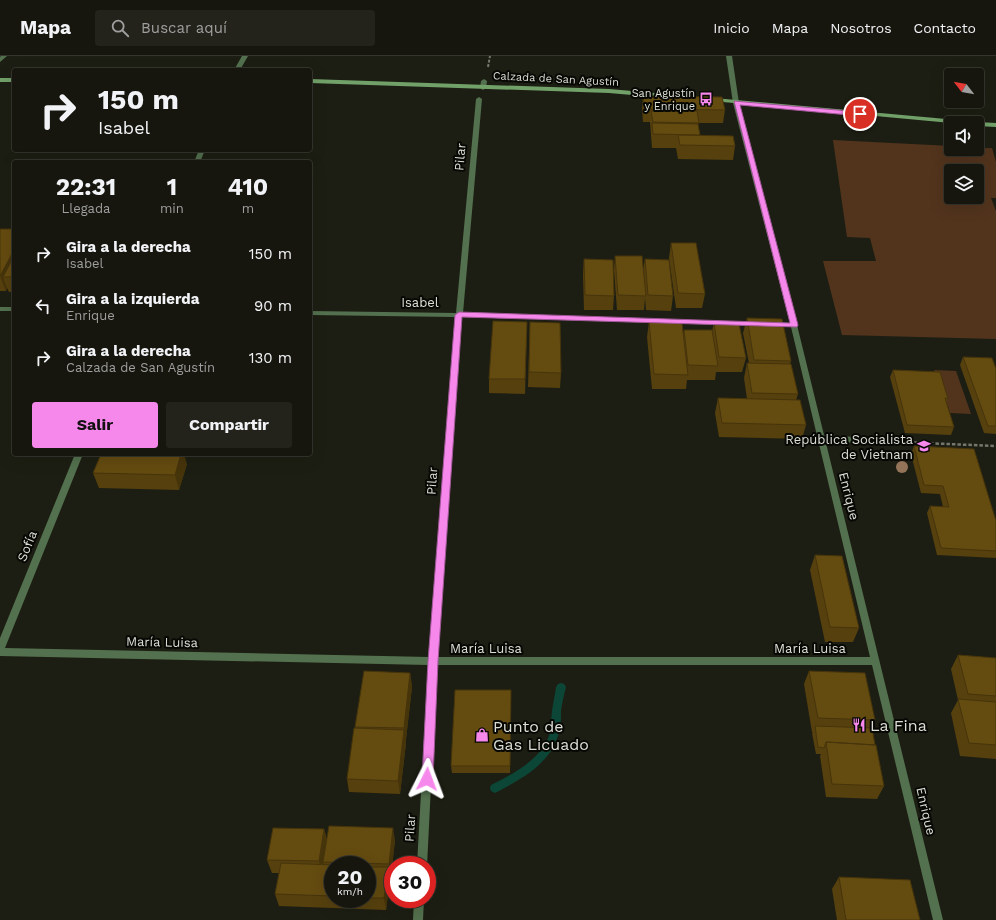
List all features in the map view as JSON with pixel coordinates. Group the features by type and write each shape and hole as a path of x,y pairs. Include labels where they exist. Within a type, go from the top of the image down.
{"main road":[{"path":"0,80 12,80"},
{"name":"Calzada de San Agustín","path":"312,81 484,85 609,91 684,98"},
{"path":"706,100 944,121"},
{"path":"984,124 996,125"}],"street":[{"path":"0,60 4,56"},
{"path":"238,68 245,56"},
{"name":"Enrique","path":"729,56 736,103 794,325 938,920"},
{"name":"Pilar","path":"422,856 433,661 459,315 479,99"},
{"path":"0,309 12,309"},
{"name":"Isabel","path":"312,314 459,315 794,325"},
{"path":"821,438 856,440"},
{"name":"Sofía","path":"0,650 77,456"},
{"name":"María Luisa","path":"0,650 433,661 876,661"},
{"path":"418,920 419,908"}],"path":[{"path":"488,68 490,56"},
{"path":"856,440 996,446"}],"shaded area":[{"path":"833,140 944,146 944,156 984,156 984,148 992,148 996,162 996,198 991,198 996,211 996,339 842,335 823,261 876,261 870,238 847,237"},
{"path":"934,370 956,371 971,414 950,413 948,406 945,406"}],"building":[{"path":"643,96 722,97 725,110 645,109"},
{"path":"651,111 697,111 699,123 653,122"},
{"path":"652,123 698,124 700,135 653,134"},
{"path":"678,135 733,136 735,146 680,145"},
{"path":"0,229 12,229 12,254 0,276"},
{"path":"671,243 696,243 705,294 678,293"},
{"path":"615,256 642,256 646,296 618,295"},
{"path":"584,259 613,260 614,296 585,295"},
{"path":"645,259 669,260 673,296 648,295"},
{"path":"12,260 12,277 3,277"},
{"path":"747,318 782,319 791,361 754,360"},
{"path":"493,321 527,322 525,379 489,379"},
{"path":"530,322 560,323 561,373 529,372"},
{"path":"649,322 682,323 688,375 654,374"},
{"path":"714,323 739,324 746,358 719,357"},
{"path":"684,330 712,330 718,366 688,365"},
{"path":"963,357 992,358 996,369 996,426 988,426"},
{"path":"747,363 791,364 798,394 752,393"},
{"path":"893,370 940,372 948,399 945,398 954,427 907,425"},
{"path":"718,398 800,400 806,425 722,423"},
{"path":"914,446 974,449 996,521 996,551 941,548 930,506 949,507 943,486 924,485"},
{"path":"100,456 180,456 175,475 93,473"},
{"path":"815,555 842,556 859,628 830,627"},
{"path":"958,655 996,658 996,696 968,694"},
{"path":"364,671 410,673 404,728 355,727"},
{"path":"809,671 865,673 875,720 818,718"},
{"name":"Punto de Gas Licuado","path":"455,690 511,690 510,766 451,766"},
{"path":"958,699 996,702 996,745 969,743"},
{"path":"815,726 872,728 875,745 826,742 824,748 818,747"},
{"path":"354,728 404,730 398,781 347,779"},
{"path":"826,742 876,745 884,786 832,784"},
{"path":"329,826 393,828 390,856 384,856 384,864 376,864 376,856 324,856"},
{"path":"273,828 324,829 319,861 267,860"},
{"path":"281,863 324,865 324,896 275,894"},
{"path":"376,867 384,867 384,898 376,898"},
{"path":"839,877 910,880 920,920 846,920"}],"waterway":[{"path":"495,788 525,770 534,763 549,746 556,724 561,687"}],"place":[{"name":"San Agustín y Enrique","path":"706,99"},
{"name":"República Socialista de Vietnam","path":"924,446"},
{"name":"La Fina","path":"859,725"},
{"name":"Punto de Gas Licuado","path":"482,735"}],"route":[{"path":"427,779 433,661 459,315 794,325 736,103 860,114"}]}
